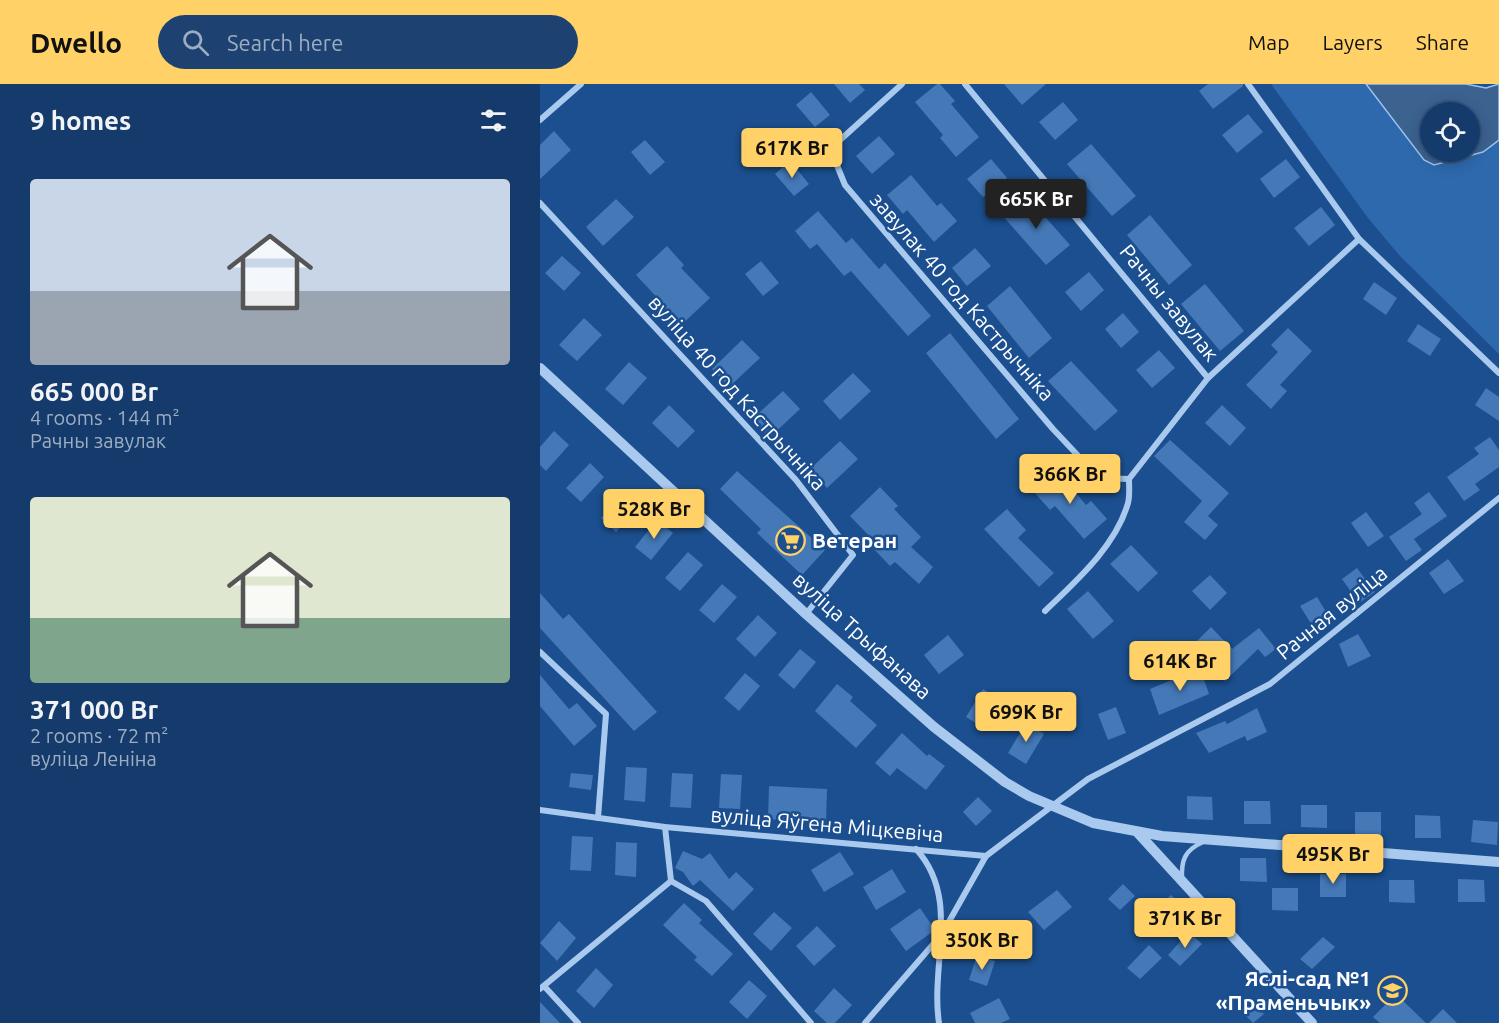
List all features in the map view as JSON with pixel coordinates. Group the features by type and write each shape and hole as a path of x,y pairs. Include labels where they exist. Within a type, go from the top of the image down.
{"street":[{"path":"540,120 581,84"},
{"name":"завулак 40 год Кастрычніка","path":"902,84 839,141 834,159 845,185 1053,429 1099,478 1129,479"},
{"name":"Рачны завулак","path":"965,84 1208,378"},
{"path":"1248,84 1359,238 1499,373"},
{"name":"вуліца 40 год Кастрычніка","path":"540,203 796,480 853,555 806,614"},
{"path":"1045,612 1113,536 1128,502 1129,479 1208,378 1359,238"},
{"name":"вуліца Трыфанава","path":"540,368 806,614 934,727 1005,782 1052,807 1093,823 1137,833 1499,862"},
{"name":"Рачная вуліца","path":"864,1023 942,934 986,856 1088,779 1270,684 1499,498"},
{"path":"540,652 606,714 598,818"},
{"name":"вуліца Яўгена Міцкевіча","path":"540,810 664,826 986,856"},
{"path":"664,826 670,881"},
{"path":"1137,833 1312,1023"},
{"path":"915,849 929,863 940,902 942,934 939,1023"},
{"path":"578,1023 542,988 670,881"},
{"path":"670,881 706,901 811,1023"}],"lane":[{"path":"1182,882 1181,865 1185,853 1206,840"}],"shaded area":[{"path":"1271,84 1366,84 1420,155 1420,162 1480,162 1480,152 1499,140 1499,354 1400,256 1368,218"},
{"path":"1366,84 1466,84 1486,88 1499,84 1499,140 1480,153 1480,102 1420,102 1420,155"},
{"path":"1428,162 1445,162 1434,165"}],"building":[{"path":"834,84 859,84 865,90 850,103"},
{"path":"940,84 955,101 951,104 979,137 956,157 940,138 943,135 915,102"},
{"path":"1004,84 1046,84 1022,105"},
{"path":"1208,84 1243,84 1243,86 1213,109 1199,91"},
{"path":"811,92 830,115 815,127 796,105"},
{"path":"1063,102 1078,120 1055,140 1039,122"},
{"path":"1248,114 1263,132 1237,153 1222,135"},
{"path":"554,131 571,150 540,179 540,145"},
{"path":"879,136 895,154 872,174 856,156"},
{"path":"645,140 665,162 650,175 631,152"},
{"path":"1091,144 1136,196 1112,216 1067,164"},
{"path":"991,159 1007,178 983,197 967,179"},
{"path":"1286,159 1300,177 1274,198 1260,179"},
{"path":"790,161 809,184 794,196 775,174"},
{"path":"911,175 937,206 941,203 957,221 934,242 907,210 903,214 887,195"},
{"path":"1025,194 1070,245 1046,265 1001,214"},
{"path":"616,199 634,217 603,246 586,227"},
{"path":"1321,207 1335,225 1309,246 1294,228"},
{"path":"818,211 846,243 852,238 879,269 885,263 931,316 908,336 851,271 844,276 817,244 810,249 795,231"},
{"path":"1150,215 1192,265 1169,285 1127,235"},
{"path":"667,246 684,265 681,268 710,298 679,327 662,309 665,306 636,275"},
{"path":"975,248 991,266 967,286 952,268"},
{"path":"562,256 581,273 564,291 545,273"},
{"path":"761,261 779,283 763,296 745,274"},
{"path":"1089,272 1104,290 1081,311 1065,292"},
{"path":"1374,282 1397,298 1386,315 1363,299"},
{"path":"1205,284 1244,331 1220,351 1181,304"},
{"path":"1010,286 1052,338 1029,358 987,306"},
{"path":"1123,313 1139,332 1121,348 1105,329"},
{"path":"584,318 602,335 577,361 559,345"},
{"path":"1418,324 1441,339 1430,356 1407,341"},
{"path":"1288,328 1312,351 1280,385 1287,391 1271,409 1246,385 1278,352 1271,345"},
{"path":"950,333 1019,419 996,439 926,353"},
{"path":"742,340 760,358 729,387 712,369"},
{"path":"1159,350 1175,368 1152,388 1136,370"},
{"path":"1071,361 1118,411 1095,431 1048,381"},
{"path":"629,362 647,378 623,405 605,389"},
{"path":"853,373 871,391 840,420 823,401"},
{"path":"1486,388 1499,397 1499,421 1475,405"},
{"path":"783,391 800,409 769,438 752,419"},
{"path":"669,405 695,431 678,448 652,423"},
{"path":"1222,405 1246,428 1230,446 1205,423"},
{"path":"554,431 569,445 546,471 540,465 540,447"},
{"path":"1490,437 1499,450 1499,467 1475,484 1480,490 1464,501 1447,477 1479,454 1474,448"},
{"path":"1170,440 1229,493 1208,516 1218,525 1205,540 1184,522 1202,501 1154,456"},
{"path":"840,441 858,459 827,488 810,469"},
{"path":"590,463 604,477 581,502 566,488"},
{"path":"737,471 825,550 802,575 757,533 761,529 720,489"},
{"path":"1058,471 1086,505 1091,501 1107,519 1084,539 1055,506 1050,510 1034,492"},
{"path":"880,487 898,506 894,509 921,537 911,547 933,567 919,584 895,562 890,566 873,548 877,544 850,516"},
{"path":"1429,492 1447,516 1414,539 1422,550 1406,561 1389,537 1422,514 1414,503"},
{"path":"625,493 640,506 616,532 601,518"},
{"path":"1007,509 1026,530 1018,538 1054,573 1039,587 984,529"},
{"path":"1366,512 1384,536 1368,547 1351,523"},
{"path":"657,520 673,533 651,560 635,547"},
{"path":"1131,545 1158,573 1138,592 1110,564"},
{"path":"688,552 703,565 680,591 665,578"},
{"path":"1448,559 1464,581 1444,594 1429,573"},
{"path":"1357,568 1375,592 1359,603 1342,579"},
{"path":"1210,575 1227,593 1210,610 1192,591"},
{"path":"722,584 737,597 714,623 699,610"},
{"path":"1088,591 1114,621 1093,639 1067,609"},
{"path":"540,593 563,619 569,614 657,712 634,731 540,628"},
{"path":"1317,597 1331,620 1315,630 1300,606"},
{"path":"758,615 777,633 755,657 736,639"},
{"path":"1211,627 1232,649 1259,628 1276,649 1265,657 1258,649 1225,681 1191,647"},
{"path":"1358,634 1371,656 1348,667 1339,644"},
{"path":"948,635 964,655 939,674 924,655"},
{"path":"800,649 816,662 794,689 778,675"},
{"path":"1200,668 1209,694 1159,715 1150,689"},
{"path":"745,673 760,686 739,711 724,698"},
{"path":"540,675 569,709 577,703 597,726 574,746 540,706"},
{"path":"837,684 853,697 850,701 877,725 856,748 815,711"},
{"path":"983,689 1000,700 984,728 966,717"},
{"path":"1116,707 1126,733 1108,740 1098,714"},
{"path":"1257,708 1267,732 1247,741 1245,736 1209,753 1196,733 1225,721 1227,724"},
{"path":"1026,723 1044,734 1026,764 1008,753"},
{"path":"902,733 927,756 929,754 945,766 926,790 897,768 890,776 875,763"},
{"path":"626,767 647,768 645,802 624,800"},
{"path":"571,773 593,775 591,790 569,787"},
{"path":"672,773 693,774 691,808 670,807"},
{"path":"721,774 742,775 740,809 719,808"},
{"path":"769,786 827,789 826,823 768,819"},
{"path":"1187,796 1212,797 1213,820 1187,819"},
{"path":"978,797 992,811 976,826 963,812"},
{"path":"1244,801 1270,801 1271,824 1244,824"},
{"path":"1301,805 1327,805 1327,828 1301,827"},
{"path":"1355,812 1381,812 1381,835 1355,834"},
{"path":"1415,815 1440,816 1441,838 1415,838"},
{"path":"1473,820 1498,822 1497,845 1471,842"},
{"path":"572,836 593,837 591,871 570,870"},
{"path":"616,842 637,843 636,877 615,875"},
{"path":"683,851 702,859 710,853 729,879 736,872 754,889 733,911 700,880 693,886 683,872 675,868"},
{"path":"840,852 854,874 824,892 811,870"},
{"path":"1240,858 1266,858 1267,882 1240,881"},
{"path":"892,869 906,892 876,910 863,887"},
{"path":"1320,874 1346,874 1346,897 1320,897"},
{"path":"1458,879 1484,880 1485,902 1458,902"},
{"path":"1389,880 1414,880 1415,903 1389,902"},
{"path":"1123,884 1135,896 1120,910 1108,899"},
{"path":"1272,888 1298,888 1298,911 1272,910"},
{"path":"1057,890 1072,907 1044,930 1028,912"},
{"path":"1171,895 1184,907 1154,934 1141,922"},
{"path":"684,903 702,920 699,923 733,954 712,976 694,960 697,957 663,925"},
{"path":"920,908 935,930 906,951 890,929"},
{"path":"774,912 792,928 771,951 753,934"},
{"path":"559,921 576,938 557,961 540,943"},
{"path":"817,926 836,946 814,966 796,946"},
{"path":"1189,932 1202,944 1180,966 1168,955"},
{"path":"1323,937 1335,947 1312,969 1300,959"},
{"path":"1149,945 1162,958 1140,979 1127,968"},
{"path":"977,955 995,961 987,986 969,980"},
{"path":"596,968 613,985 594,1008 576,991"},
{"path":"749,980 767,996 747,1019 729,1002"},
{"path":"834,988 852,1005 835,1023 827,1023 814,1011"},
{"path":"1396,994 1426,1023 1380,1023 1373,1017"},
{"path":"1249,997 1264,1014 1253,1023 1238,1008"},
{"path":"999,998 1010,1019 1001,1023 975,1023 970,1013"},
{"path":"540,1002 560,1023 540,1023"},
{"path":"1443,1009 1457,1023 1429,1023"}],"place":[{"name":"Ветеран","path":"791,541"},
{"name":"Яслі-сад №1 «Праменьчык»","path":"1392,991"}]}
